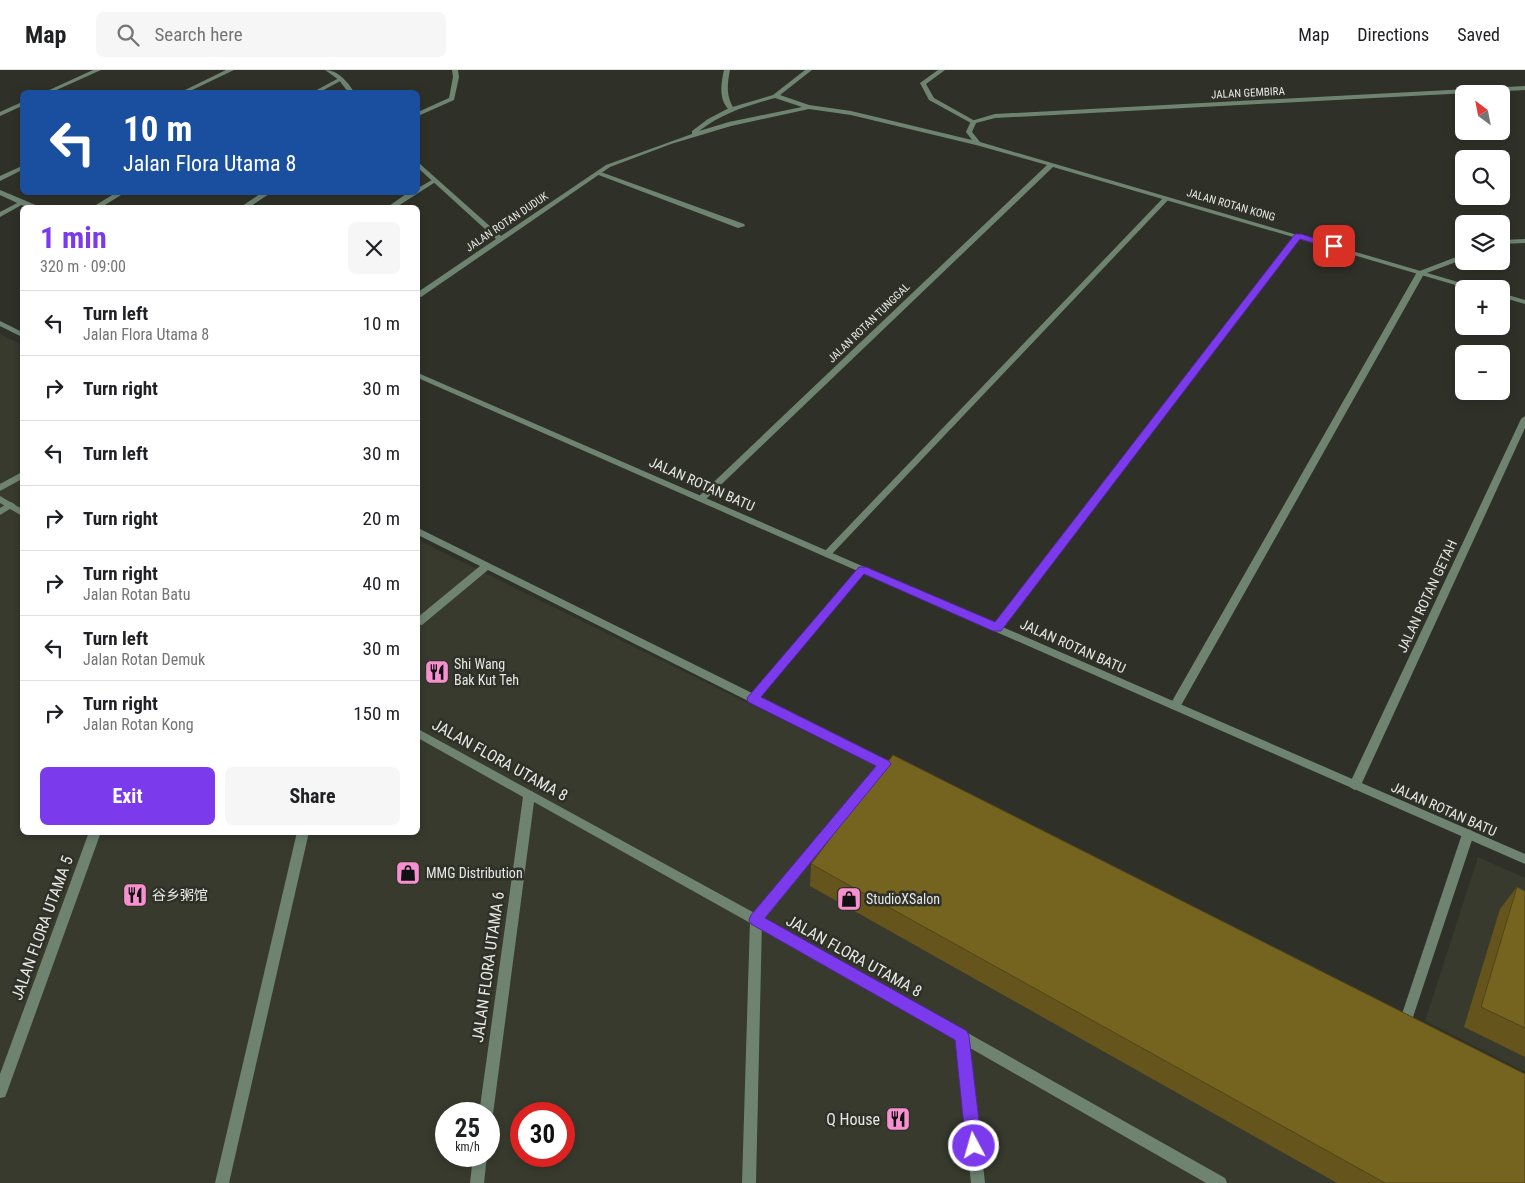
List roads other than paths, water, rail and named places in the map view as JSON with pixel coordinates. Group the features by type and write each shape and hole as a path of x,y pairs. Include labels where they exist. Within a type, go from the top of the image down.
{"street":[{"path":"53,90 98,70"},
{"path":"188,90 231,70"},
{"path":"328,70 341,79 349,90"},
{"path":"420,113 452,99 456,77 454,70"},
{"path":"727,70 723,86 724,98 731,109"},
{"path":"687,138 710,120 731,109 775,96 809,70"},
{"path":"942,70 922,83 931,99 973,122 969,132 978,143"},
{"path":"320,90 341,79"},
{"name":"JALAN GEMBIRA","path":"973,122 995,116 1525,88"},
{"path":"775,96 809,107"},
{"path":"0,114 20,105"},
{"name":"JALAN ROTAN DUDUK","path":"420,294 608,166 669,143 729,124 809,107"},
{"name":"JALAN ROTAN KONG","path":"809,107 851,113 978,143 1455,282"},
{"name":"JALAN ROTAN TUNGGAL","path":"701,499 1052,164"},
{"path":"420,168 501,240"},
{"path":"0,179 20,169"},
{"path":"598,173 741,226"},
{"path":"420,190 434,181"},
{"path":"0,192 29,205"},
{"path":"99,205 118,195"},
{"path":"247,205 264,195"},
{"path":"394,205 411,195"},
{"path":"828,554 1166,198"},
{"path":"0,215 23,202"},
{"path":"997,628 1298,236"},
{"path":"1510,242 1525,241"},
{"path":"1175,706 1422,272 1455,259"},
{"path":"1510,298 1525,302"},
{"path":"0,323 20,334"},
{"name":"JALAN ROTAN BATU","path":"420,376 1525,859"},
{"name":"JALAN ROTAN GETAH","path":"1355,785 1525,419"},
{"path":"0,488 20,476"},
{"path":"0,499 20,512"},
{"path":"0,512 10,505"},
{"path":"420,532 911,778"},
{"path":"420,620 487,566"},
{"path":"753,698 862,569"},
{"name":"JALAN FLORA UTAMA 8","path":"420,734 756,920 1220,1183"},
{"path":"749,1183 756,920 885,764"},
{"name":"JALAN FLORA UTAMA 6","path":"488,1102 529,795"},
{"path":"1405,1023 1468,834"},
{"name":"JALAN FLORA UTAMA 5","path":"0,1092 94,835"},
{"path":"222,1183 302,835"},
{"path":"962,1036 978,1183"},
{"path":"477,1183 479,1167"}],"place":[{"name":"Shi Wang Bak Kut Teh","path":"437,672"},
{"name":"MMG Distribution","path":"408,873"},
{"name":"谷乡粥馆","path":"135,895"},
{"name":"StudioXSalon","path":"849,899"},
{"name":"Q House","path":"898,1119"}]}
